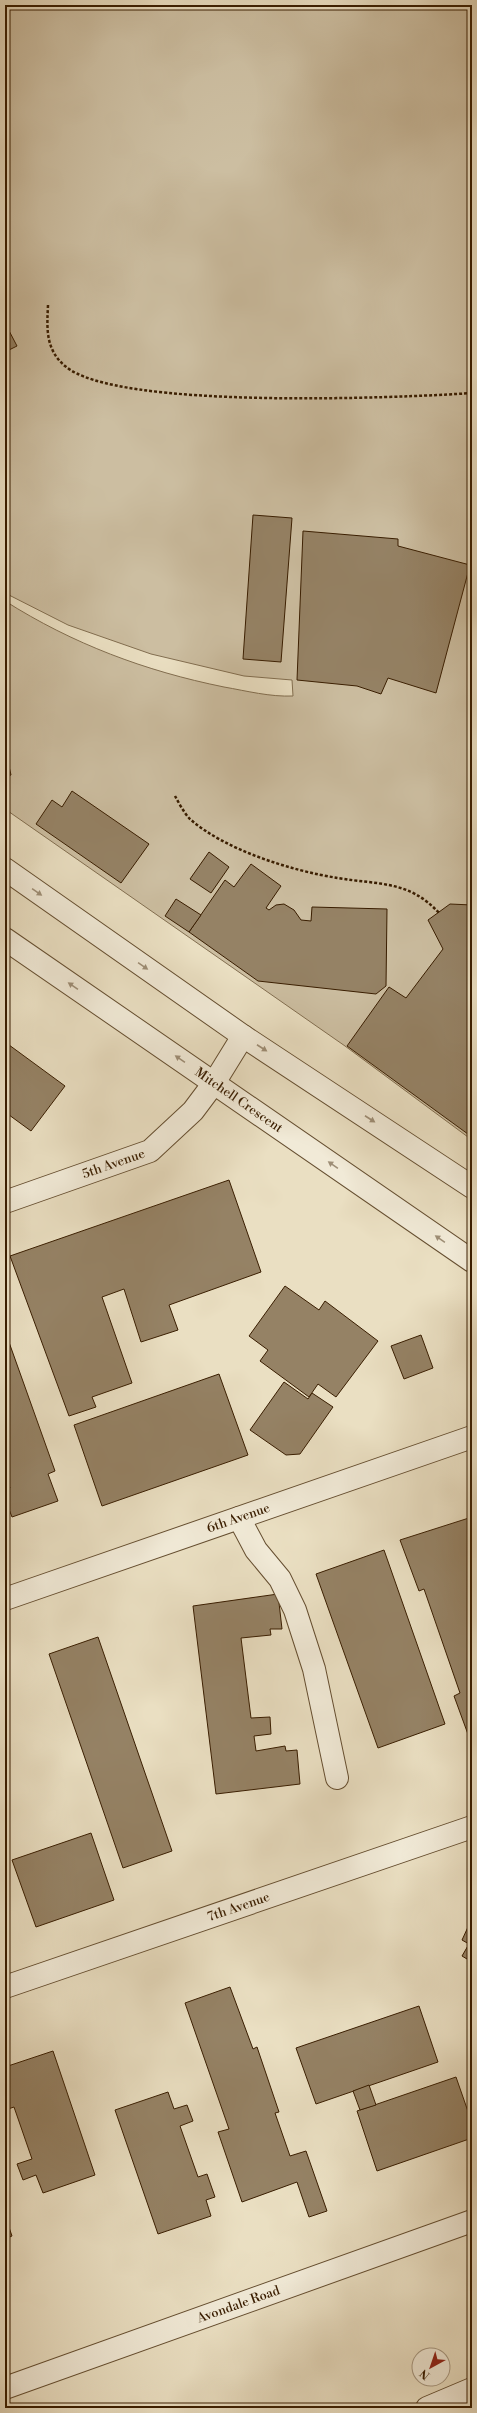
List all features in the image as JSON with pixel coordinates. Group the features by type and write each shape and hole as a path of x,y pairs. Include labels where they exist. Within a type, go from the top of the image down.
{"street":[{"path":"5,869 244,1036 472,1187"},
{"name":"Mitchell Crescent","path":"5,939 472,1261"},
{"name":"5th Avenue","path":"5,1202 150,1151 192,1111 214,1083 244,1036"},
{"name":"6th Avenue","path":"5,1599 472,1437"},
{"path":"239,1518 256,1550 280,1579 296,1610 314,1670 337,1778"},
{"name":"7th Avenue","path":"5,1987 472,1827"},
{"name":"Avondale Road","path":"5,2388 472,2221"},
{"path":"427,2408 472,2388"}],"path":[{"path":"48,305 46,335 53,352 65,367 87,377 119,386 202,394 322,399 472,393"},
{"path":"175,796 189,818 220,840 260,856 304,870 337,878 392,884 416,893 439,913"}],"shaded area":[{"path":"5,5 472,5 472,1140 345,1046 5,809 5,601 83,643 138,664 166,673 224,687 267,695 293,696 292,680 244,676 151,654 68,625 5,593"}],"building":[{"path":"5,323 17,346 5,352"},
{"path":"253,515 292,518 281,662 243,659"},
{"path":"303,531 398,539 398,546 470,565 436,693 388,678 381,694 357,686 297,680"},
{"path":"5,749 11,775 5,777"},
{"path":"72,791 149,844 121,883 36,824 52,800 62,807"},
{"path":"209,852 229,867 211,893 190,879"},
{"path":"251,864 281,886 266,908 269,910 276,905 284,904 294,910 301,920 311,921 312,907 387,909 386,986 376,994 258,981 189,932 225,880 234,887"},
{"path":"176,899 201,915 189,932 165,916"},
{"path":"450,904 472,905 472,1137 347,1046 389,987 406,998 443,949 428,920"},
{"path":"5,1042 65,1086 31,1131 5,1112"},
{"path":"229,1180 261,1272 169,1305 178,1330 141,1342 124,1289 102,1297 132,1383 92,1397 96,1407 69,1416 10,1256"},
{"path":"285,1286 319,1310 325,1301 378,1341 336,1397 318,1384 309,1397 260,1361 268,1350 249,1336"},
{"path":"5,1331 55,1471 48,1474 58,1501 12,1517 5,1499 5,1490 10,1488 5,1474"},
{"path":"421,1335 433,1368 404,1379 391,1346"},
{"path":"219,1374 248,1455 102,1506 74,1425"},
{"path":"284,1382 308,1399 312,1393 333,1407 300,1454 286,1455 250,1430"},
{"path":"472,1517 472,1736 469,1737 454,1696 460,1693 424,1589 419,1591 400,1540"},
{"path":"384,1550 445,1724 378,1748 316,1574"},
{"path":"278,1594 282,1629 270,1629 271,1635 241,1638 251,1718 270,1717 271,1734 254,1736 256,1751 285,1746 286,1751 297,1750 300,1784 216,1794 193,1606"},
{"path":"98,1637 172,1851 123,1868 49,1654"},
{"path":"91,1833 114,1900 36,1927 12,1860"},
{"path":"468,1927 472,1930 472,1962 462,1956 469,1944 462,1940"},
{"path":"230,1987 253,2049 257,2047 279,2112 275,2113 290,2156 306,2151 327,2211 309,2217 297,2182 242,2202 218,2132 229,2129 185,2003"},
{"path":"419,2006 438,2062 316,2104 296,2048"},
{"path":"53,2051 95,2175 43,2193 36,2175 23,2180 17,2164 32,2159 14,2107 5,2110 5,2067"},
{"path":"456,2077 472,2123 472,2138 377,2171 357,2111"},
{"path":"369,2085 376,2105 360,2110 353,2091"},
{"path":"168,2092 174,2109 187,2105 193,2121 180,2126 198,2177 207,2174 215,2197 206,2200 211,2216 158,2234 115,2110"},
{"path":"5,2216 12,2236 5,2239"}]}
